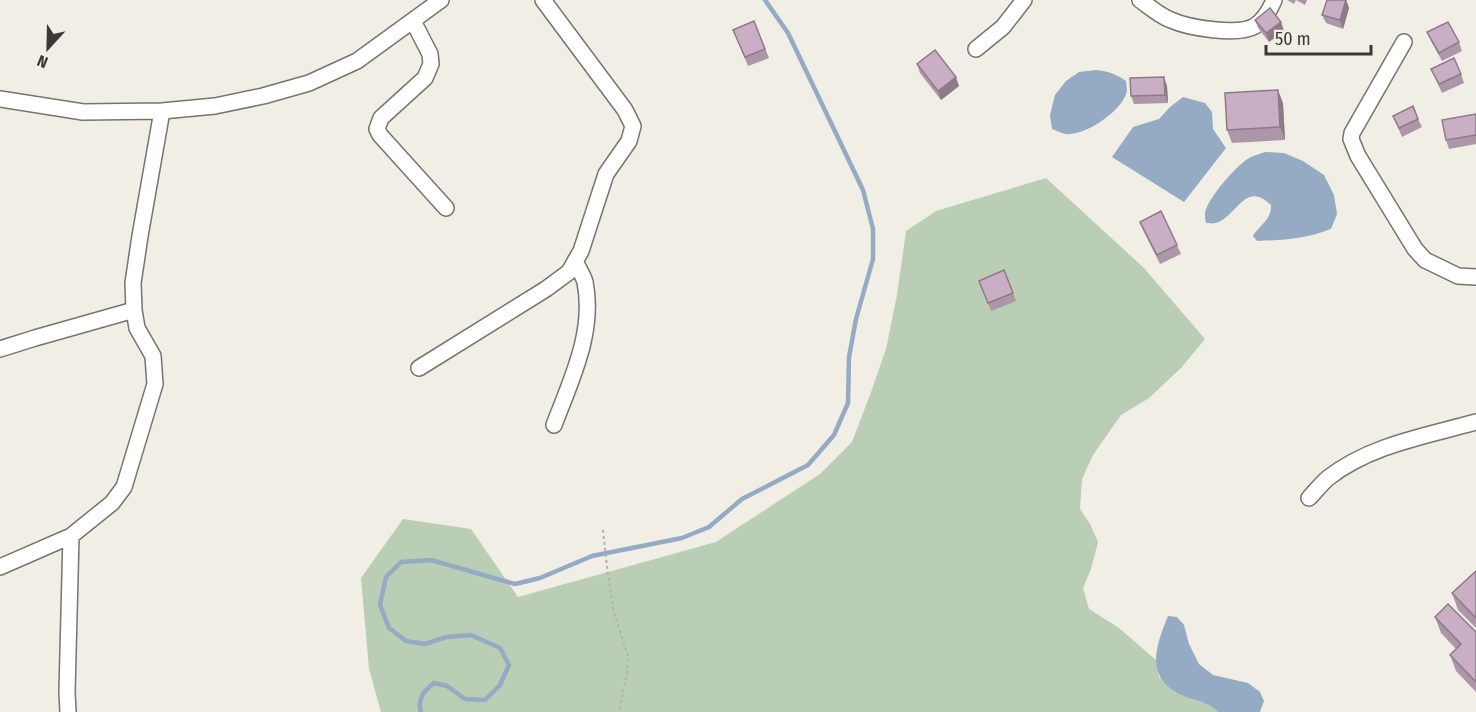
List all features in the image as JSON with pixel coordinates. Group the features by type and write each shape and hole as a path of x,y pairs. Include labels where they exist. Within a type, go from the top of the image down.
{"street":[{"path":"0,99 83,112 162,111 224,104 262,96 309,83 357,61 441,0"},
{"path":"419,368 546,289 569,272 581,251 606,174 629,141 633,126 626,110 543,0"},
{"path":"976,50 1003,27 1024,0"},
{"path":"1140,0 1170,20 1198,28 1235,31 1254,27 1268,13 1274,0"},
{"path":"413,21 430,54 431,64 425,78 381,118 377,129 446,208"},
{"path":"1404,42 1352,133 1351,139 1358,156 1415,249 1425,260 1458,276 1476,277"},
{"path":"0,567 71,536 112,503 124,487 155,384 153,356 137,328 133,283 162,111"},
{"path":"554,425 579,358 587,317 585,280 575,261"},
{"path":"0,349 134,310"},
{"path":"1309,498 1327,479 1359,458 1398,444 1476,422"},
{"path":"68,712 71,536"}],"path":[{"path":"603,530 614,613 628,656 619,712"}],"green space":[{"path":"1046,178 1144,268 1205,339 1181,368 1149,398 1121,415 1093,455 1082,479 1080,509 1098,542 1083,588 1089,609 1119,628 1156,660 1159,677 1181,693 1218,712 381,712 369,669 361,578 403,519 471,529 518,597 716,542 820,474 852,442 886,349 897,295 906,231 936,211"}],"water":[{"path":"1096,70 1112,73 1126,81 1127,91 1119,106 1095,125 1078,133 1066,134 1052,129 1050,115 1055,95 1066,81 1079,72"},
{"path":"1183,97 1205,103 1212,112 1213,129 1226,148 1184,202 1112,157 1133,127 1159,119"},
{"path":"1265,152 1284,153 1303,161 1324,175 1334,195 1337,214 1331,229 1294,238 1257,241 1253,236 1268,218 1271,205 1262,198 1254,196 1241,202 1223,220 1206,223 1207,207 1224,182 1245,161"},
{"path":"1168,616 1177,617 1184,625 1189,644 1199,664 1213,675 1248,683 1260,692 1264,701 1260,712 1218,712 1165,684 1159,675 1156,654"}],"building":[{"path":"1327,0 1346,0 1340,20 1322,15"},
{"path":"1270,8 1281,22 1266,33 1255,20"},
{"path":"754,21 765,49 745,57 733,30"},
{"path":"1448,22 1459,42 1439,53 1427,32"},
{"path":"935,50 956,77 938,91 917,64"},
{"path":"1454,58 1461,74 1439,84 1431,69"},
{"path":"1164,77 1165,95 1131,96 1130,78"},
{"path":"1278,90 1280,127 1227,130 1225,93"},
{"path":"1413,106 1418,119 1399,128 1393,116"},
{"path":"1476,114 1476,135 1446,140 1442,120"},
{"path":"1161,211 1177,245 1157,255 1140,222"},
{"path":"1004,270 1013,293 988,303 979,281"},
{"path":"1476,571 1476,618 1452,593"},
{"path":"1448,604 1476,632 1476,682 1450,655 1461,644 1435,617"}],"waterway":[{"path":"421,712 422,695 434,683 447,686 465,699 485,700 500,685 509,665 500,648 471,635 446,637 425,644 406,641 389,628 380,605 386,577 401,562 431,560 515,584 540,578 592,556 682,538 709,527 742,499 808,465 834,435 848,403 849,357 856,319 873,259 873,229 863,190 788,33 765,0"}]}
